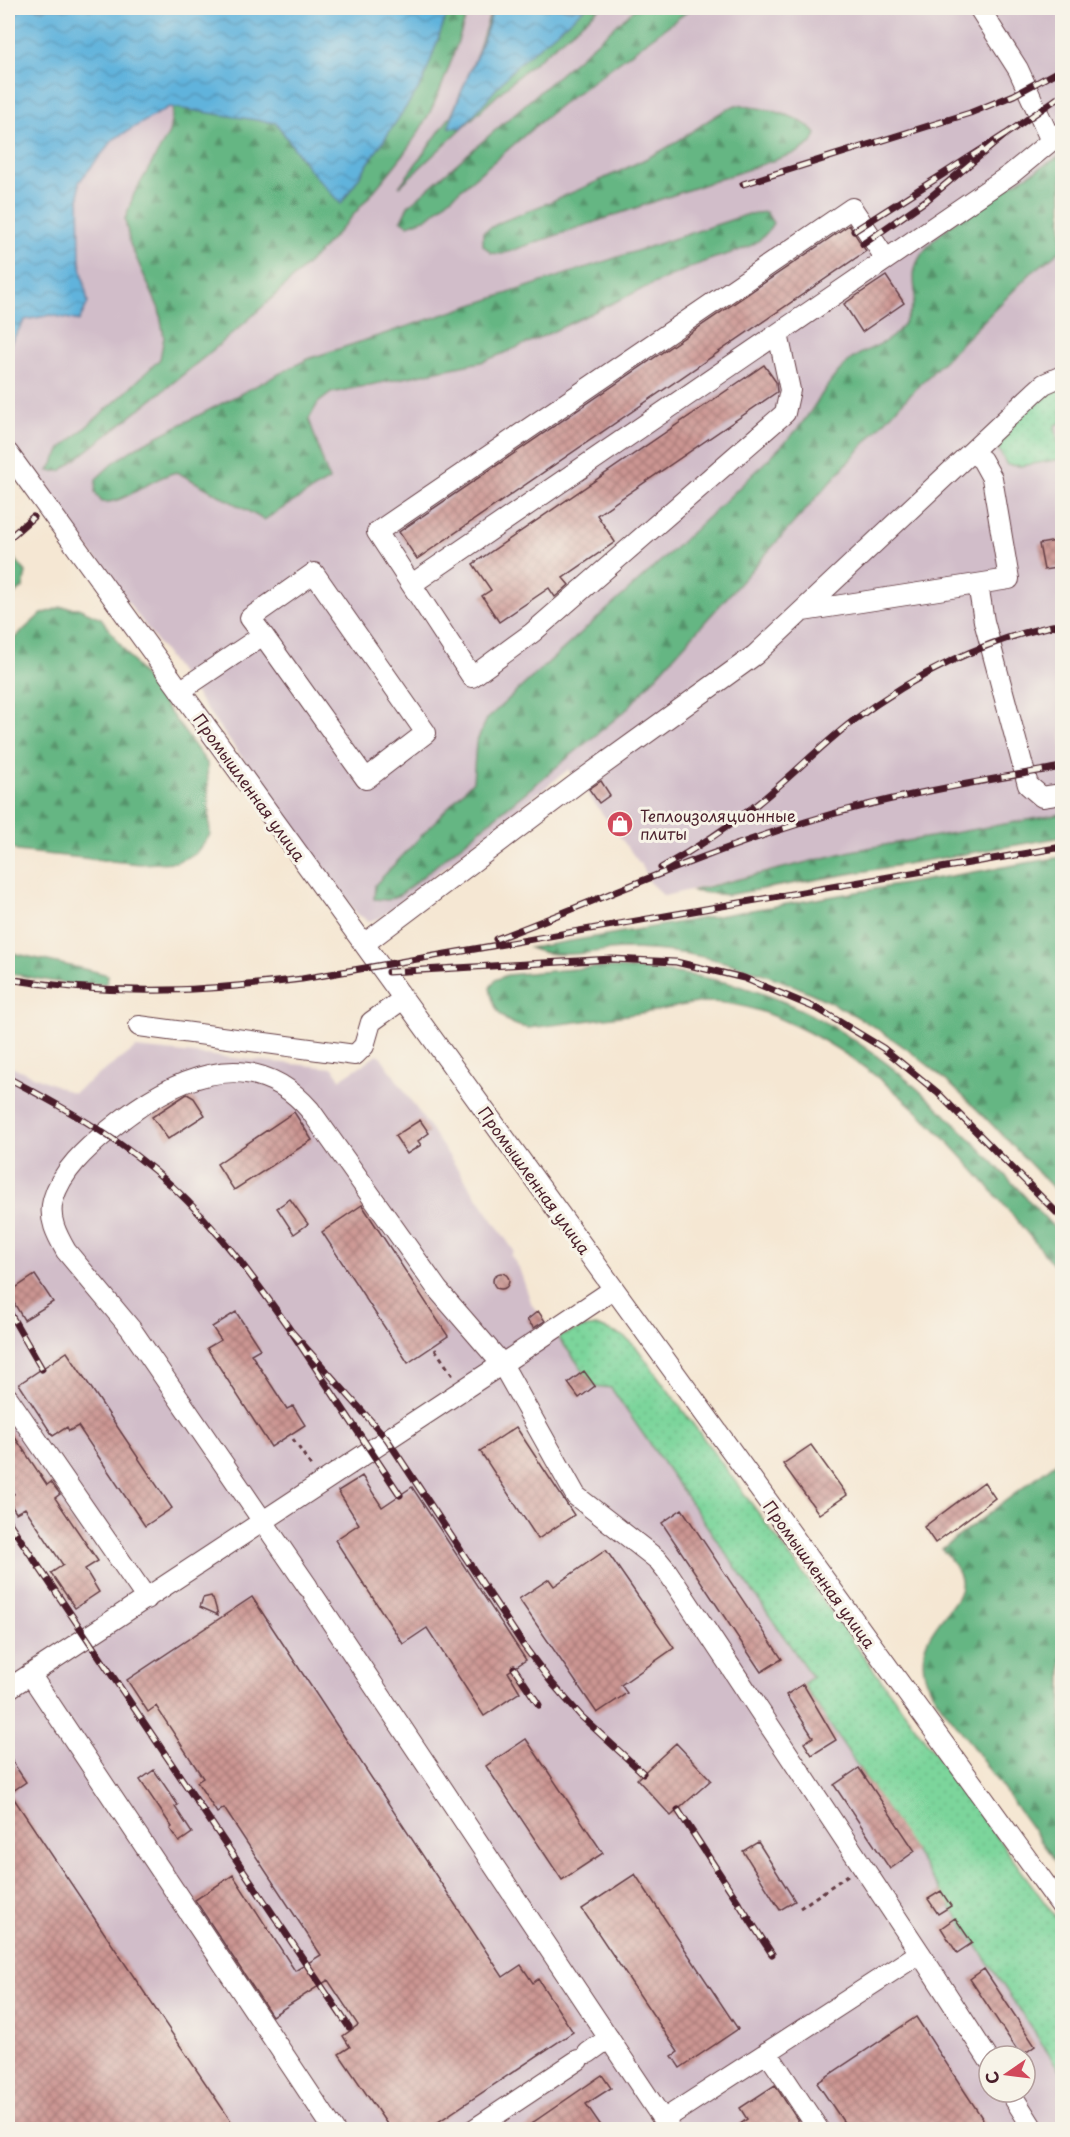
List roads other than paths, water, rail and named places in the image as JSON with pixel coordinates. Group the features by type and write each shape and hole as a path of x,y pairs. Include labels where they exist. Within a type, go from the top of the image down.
{"street":[{"path":"412,584 1029,162 1057,136 1014,61 979,8"},
{"path":"778,334 790,390 785,413 532,633 472,677 377,532 852,208 886,259"},
{"path":"364,944 579,782 743,665 1044,384 1062,376"},
{"path":"802,611 1009,579 992,478 982,460 972,452"},
{"name":"Промышленная улица","path":"8,453 1062,1907"},
{"path":"314,573 426,733 366,779 263,635 250,618 314,573"},
{"path":"978,584 984,621 1028,785 1042,797 1062,794"},
{"path":"180,691 263,635"},
{"path":"139,1026 355,1055 364,1046 371,1023 403,999"},
{"path":"920,1953 767,2052 666,2125 265,1521 131,1329 66,1251 51,1219 53,1200 60,1182 72,1166 95,1142 144,1103 180,1083 220,1071 265,1077 299,1096 438,1290 502,1364 576,1496 658,1560 667,1571 920,1953 979,2044"},
{"path":"8,1689 614,1289"},
{"path":"8,1398 147,1599"},
{"path":"30,1674 334,2130"},
{"path":"473,2130 609,2038"},
{"path":"767,2052 819,2130"},
{"path":"1018,2104 1034,2130"}],"water":[{"path":"20,8 449,8 423,82 341,204 309,169 276,123 169,107 114,139 79,182 80,260 88,303 79,321 51,315 25,320 8,347 8,29"},
{"path":"493,8 585,8 516,66 462,128 449,127 484,38"}],"railway":[{"path":"743,184 970,113 1014,95 1062,69"},
{"path":"1006,134 1062,95"},
{"path":"854,231 1006,134 928,199 863,244"},
{"path":"8,539 33,517"},
{"path":"661,868 745,814 840,731 901,688 952,660 979,649 1034,630 1062,624"},
{"path":"496,939 688,863 805,822 901,797 1062,767"},
{"path":"8,979 119,990 227,987 302,979 1062,847"},
{"path":"388,972 612,959 676,962 744,978 820,1010 883,1048 938,1093 1062,1218"},
{"path":"8,1078 72,1113 114,1140 172,1186 220,1237 291,1331"},
{"path":"8,1310 42,1369"},
{"path":"400,1495 291,1331 387,1439 524,1646 551,1682 581,1716 643,1773"},
{"path":"8,1521 349,2027"},
{"path":"514,1668 539,1705"},
{"path":"678,1810 772,1954"}],"place":[{"name":"Теплоизоляционные плиты","path":"620,824"}]}
